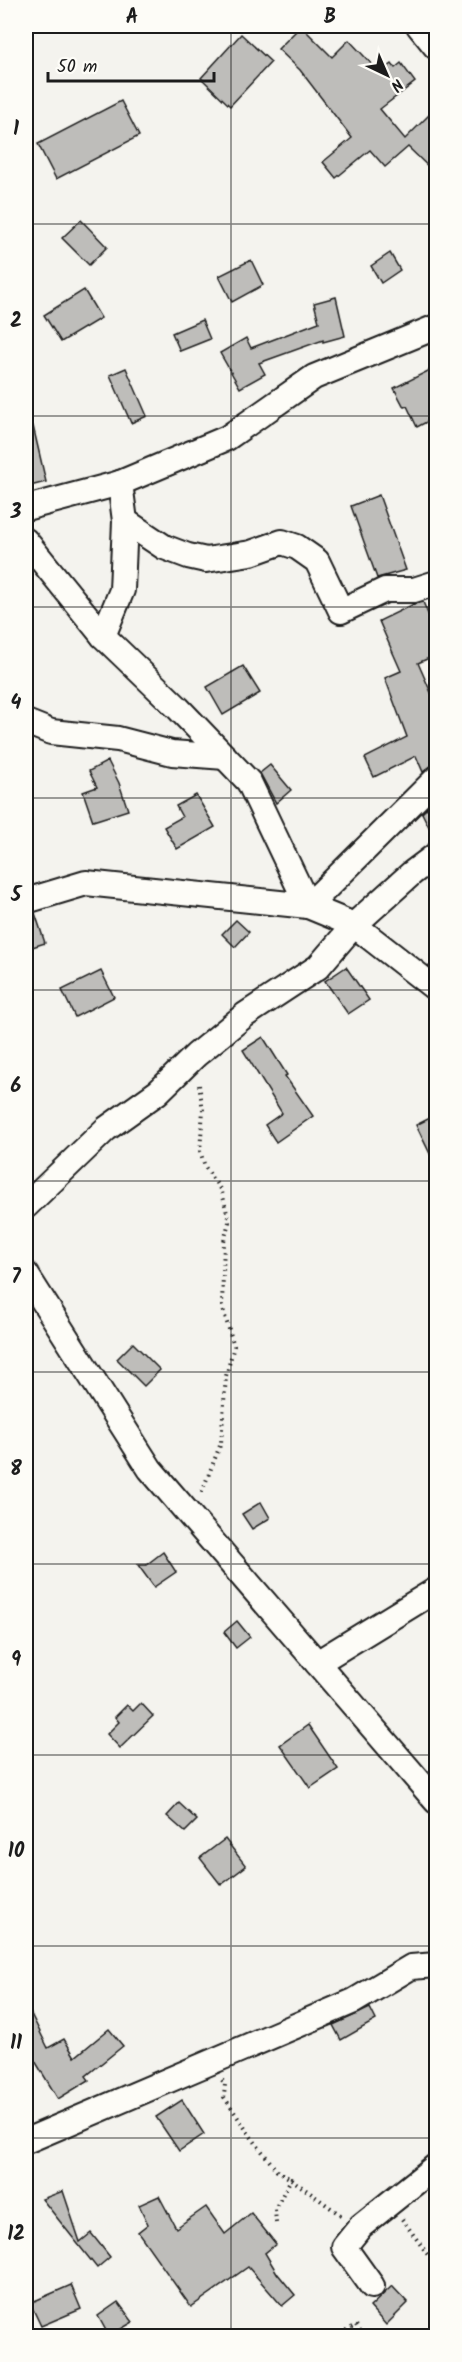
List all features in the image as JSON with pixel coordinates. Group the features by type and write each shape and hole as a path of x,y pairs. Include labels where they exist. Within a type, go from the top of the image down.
{"street":[{"path":"419,26 436,46"},
{"path":"26,508 120,483 227,438 314,377 436,327"},
{"path":"103,636 122,590 124,521 120,483"},
{"path":"124,521 164,547 206,560 251,553 282,542 297,547 317,561 341,611 385,590 414,590 436,583"},
{"path":"26,541 103,636 249,782 308,906"},
{"path":"26,722 51,732 118,739 172,753 225,757"},
{"path":"308,906 436,779"},
{"path":"26,1206 106,1129 158,1092 184,1066 245,1015 318,967 354,925 412,873 436,855"},
{"path":"26,901 86,882 308,906 354,925 436,989"},
{"path":"26,1274 150,1469 436,1801"},
{"path":"317,1663 436,1590"},
{"path":"26,2141 354,2001 411,1967 436,1965"},
{"path":"372,2286 344,2247 361,2226 436,2166"}],"path":[{"path":"184,1066 198,1082 203,1110 200,1151 205,1167 222,1192 229,1222 224,1241 222,1306 234,1346 226,1376 221,1443 202,1491 195,1522"},
{"path":"211,2062 217,2075 225,2084 224,2097 277,2171 346,2219 361,2226"},
{"path":"276,2223 275,2209 291,2179"},
{"path":"396,2199 399,2214 436,2266"},
{"path":"335,2337 356,2325 362,2337"}],"building":[{"path":"301,26 332,57 349,40 380,73 392,64 395,68 401,63 415,82 380,109 405,139 436,108 436,174 408,147 385,167 370,150 336,178 323,162 352,138 300,70 278,49"},
{"path":"241,34 271,62 230,106 201,78"},
{"path":"121,101 139,136 56,179 38,144"},
{"path":"81,220 107,247 89,265 62,238"},
{"path":"390,253 400,270 381,283 371,266"},
{"path":"251,260 263,285 232,302 219,276"},
{"path":"84,290 101,318 61,342 44,315"},
{"path":"336,297 345,336 323,342 323,340 259,363 265,374 240,388 220,353 246,338 251,348 319,322 314,303"},
{"path":"202,320 210,339 180,351 172,333"},
{"path":"126,368 147,416 131,423 110,375"},
{"path":"430,370 436,384 436,417 417,427 407,406 404,407 394,388"},
{"path":"33,426 46,482 26,487 26,427"},
{"path":"379,495 406,570 377,578 351,506"},
{"path":"423,602 436,633 436,655 418,663 436,704 436,765 432,765 423,772 416,756 374,777 365,758 407,737 385,678 401,671 379,621"},
{"path":"243,666 260,693 223,715 207,687"},
{"path":"108,761 119,783 128,810 93,821 83,792 97,787 89,771"},
{"path":"270,765 291,790 276,803 260,773"},
{"path":"196,795 215,827 177,849 164,827 182,817 176,806"},
{"path":"436,799 436,841 422,813"},
{"path":"35,913 45,943 26,949 26,915"},
{"path":"236,920 249,932 235,947 222,934"},
{"path":"346,967 369,1000 348,1014 325,981"},
{"path":"101,971 114,997 75,1017 62,990"},
{"path":"263,1037 287,1075 285,1076 313,1116 276,1142 265,1125 282,1113 243,1050"},
{"path":"436,1115 436,1166 416,1125"},
{"path":"133,1343 160,1370 144,1386 117,1359"},
{"path":"261,1502 270,1518 252,1529 242,1514"},
{"path":"163,1552 176,1572 154,1587 138,1565 146,1565"},
{"path":"237,1621 250,1637 236,1648 224,1632"},
{"path":"141,1703 153,1716 120,1748 107,1734 119,1722 115,1717 127,1705 133,1711"},
{"path":"308,1725 338,1769 310,1788 280,1745"},
{"path":"179,1803 197,1820 185,1832 167,1816"},
{"path":"225,1839 246,1866 221,1885 200,1858"},
{"path":"26,2004 48,2048 64,2039 75,2057 109,2029 123,2046 86,2076 89,2080 58,2099 26,2046"},
{"path":"370,2008 376,2020 341,2040 333,2025"},
{"path":"182,2100 204,2134 179,2151 156,2117"},
{"path":"63,2191 80,2242 91,2233 110,2257 97,2268 42,2199"},
{"path":"159,2196 176,2228 206,2207 225,2234 251,2213 276,2244 265,2253 277,2273 295,2295 282,2306 248,2267 191,2307 138,2232 148,2224 139,2205"},
{"path":"71,2285 81,2309 41,2326 30,2303"},
{"path":"392,2286 408,2303 386,2325 370,2307"},
{"path":"118,2302 133,2322 109,2336 98,2316"}]}
